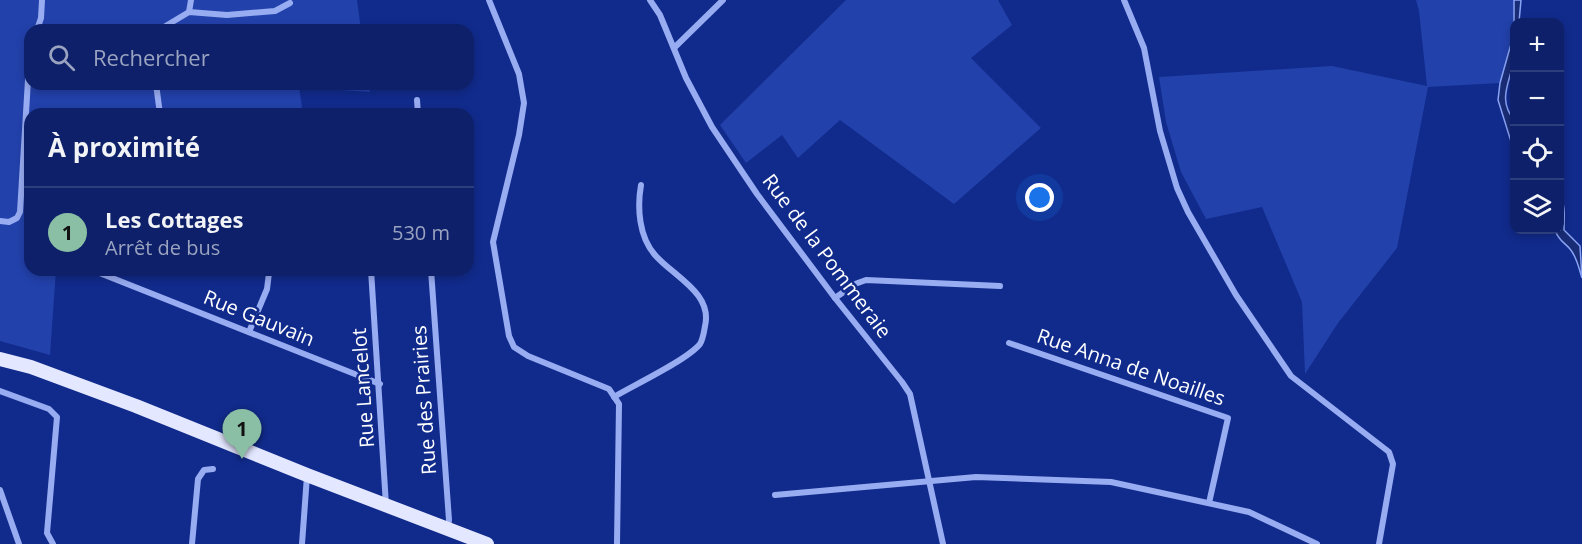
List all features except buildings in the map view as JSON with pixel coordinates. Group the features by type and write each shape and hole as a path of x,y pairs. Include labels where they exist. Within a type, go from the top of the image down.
{"main road":[{"path":"0,359 31,367 105,394 487,544"}],"street":[{"path":"39,24 42,0"},
{"path":"189,12 191,0"},
{"path":"489,0 519,74 524,104 519,135 493,242 509,336 514,347 528,356 609,389 619,404 617,544"},
{"name":"Rue de la Pommeraie","path":"650,0 660,15 686,78 712,127 757,194 910,394 943,544"},
{"path":"674,48 723,0"},
{"path":"1124,0 1144,48 1160,131 1178,188 1188,212 1236,295 1291,376 1389,452 1394,464 1379,544"},
{"path":"169,24 189,12 227,15 265,12 275,11 290,3"},
{"path":"28,90 28,108"},
{"path":"157,90 159,108"},
{"path":"417,100 418,108"},
{"path":"0,221 9,222 17,218 20,212 24,179"},
{"path":"614,397 688,355 701,342 706,321 703,301 654,254 642,230 638,203 641,185"},
{"name":"Rue Gauvain","path":"108,276 380,384"},
{"path":"249,332 267,289 269,276"},
{"name":"Rue Lancelot","path":"371,276 386,505"},
{"name":"Rue des Prairies","path":"431,276 449,520 447,528"},
{"path":"835,298 855,284 866,280 1000,286"},
{"name":"Rue Anna de Noailles","path":"1009,343 1228,418 1209,503"},
{"path":"0,392 49,409 57,417 47,533 53,544"},
{"path":"192,544 198,479 204,470 213,469"},
{"path":"302,544 307,475"},
{"path":"775,495 976,477 1111,482 1249,512 1317,544"},
{"path":"0,490 19,544"}],"shaded area":[{"path":"0,0 357,0 360,24 24,24 24,90 299,90 302,108 24,108 24,276 56,276 50,355 0,341"},
{"path":"846,0 998,0 1012,25 971,58 1041,128 954,204 840,120 798,158 782,135 746,163 720,125"},
{"path":"1416,0 1514,0 1513,18 1510,18 1510,42 1500,83 1428,87 1397,248 1338,323 1305,374 1302,302 1262,207 1206,219 1181,172 1166,122 1159,77 1332,66 1427,86"},
{"path":"1514,0 1521,0 1519,18 1514,18"},
{"path":"1510,48 1510,75 1506,89 1506,104 1510,114 1510,138 1498,100 1500,83"},
{"path":"342,90 370,90 370,92"},
{"path":"1564,230 1580,246 1582,278 1578,263 1570,249 1556,234 1564,234"}],"place":[{"name":"Les Cottages","path":"242,459"}]}
